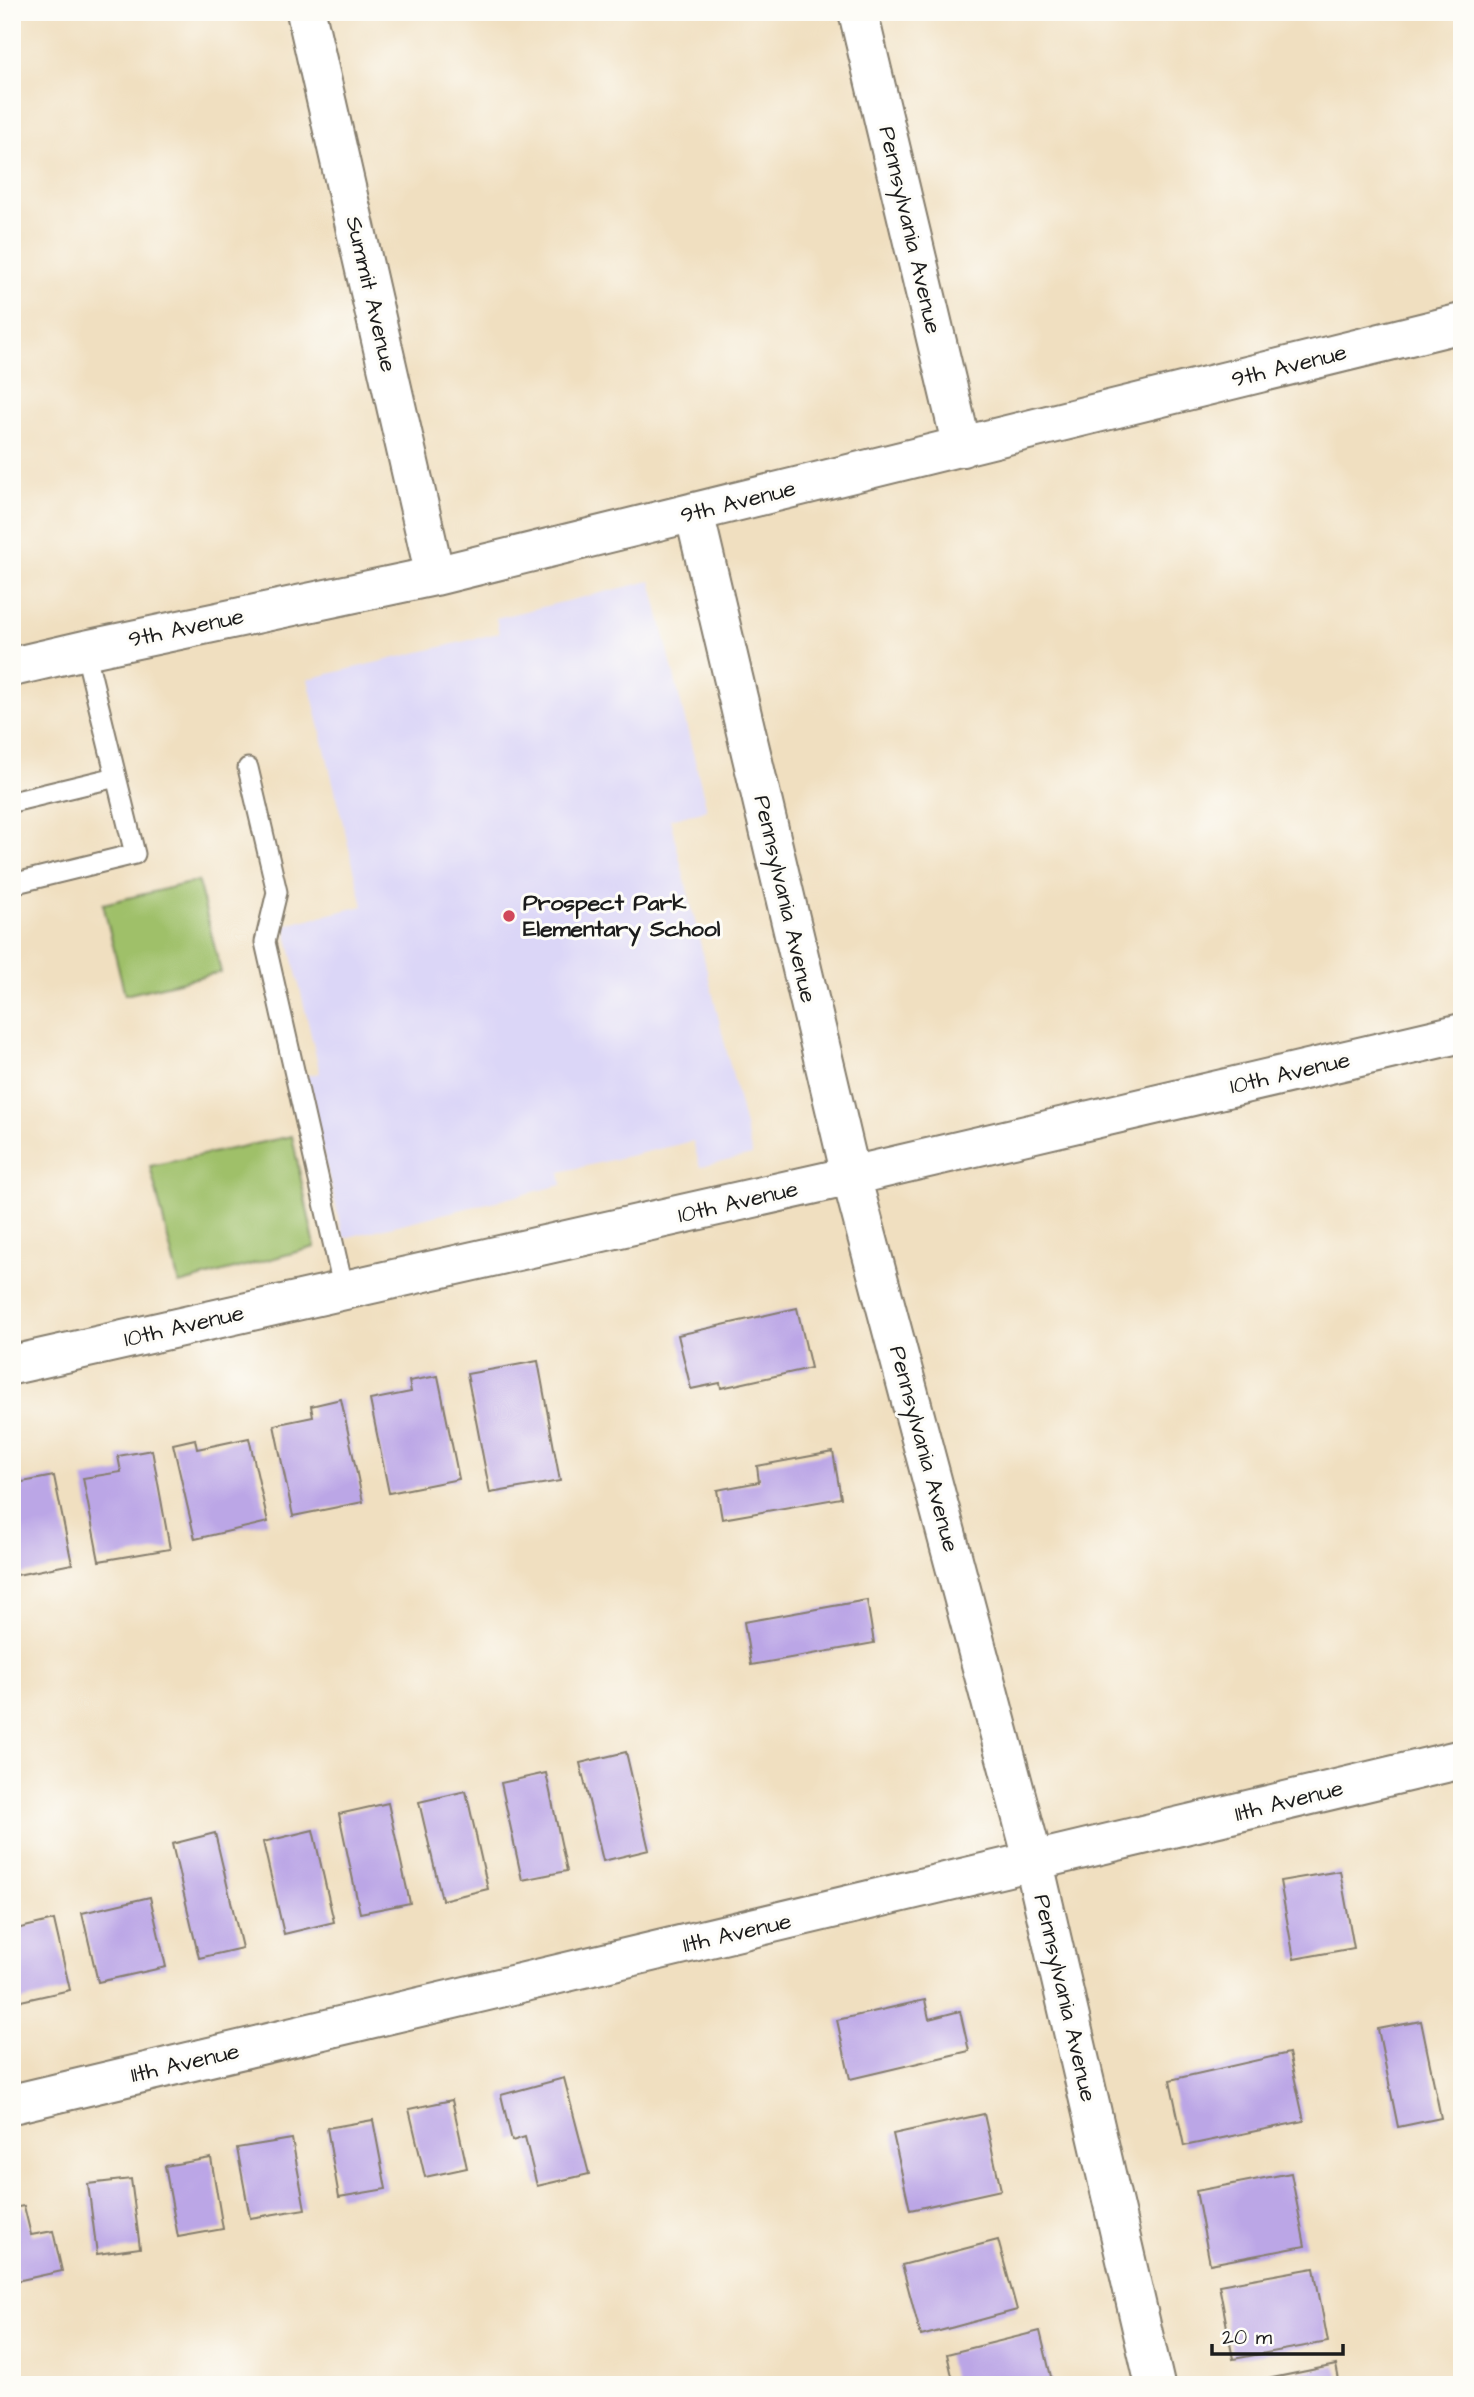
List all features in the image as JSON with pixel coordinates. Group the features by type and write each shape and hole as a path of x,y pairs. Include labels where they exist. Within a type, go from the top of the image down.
{"street":[{"name":"Summit Avenue","path":"306,12 435,576"},
{"name":"Pennsylvania Avenue","path":"858,12 962,447"},
{"name":"9th Avenue","path":"12,667 435,576 1462,323"},
{"name":"Pennsylvania Avenue","path":"694,512 851,1176 1034,1863 1155,2385"},
{"name":"10th Avenue","path":"12,1365 851,1176 1462,1033"},
{"name":"11th Avenue","path":"12,2104 1034,1863 1462,1759"}],"lane":[{"path":"12,884 135,854 85,650"},
{"path":"248,768 277,892 264,942 344,1290"},
{"path":"12,802 116,777"}],"shaded area":[{"name":"Prospect Park Elementary School","path":"651,581 707,810 670,819 752,1155 700,1167 693,1141 560,1172 562,1185 344,1238 304,1076 320,1073 285,925 363,906 308,679 499,633 496,618"}],"green space":[{"path":"198,881 221,972 125,995 103,904"},
{"path":"292,1136 315,1247 179,1284 150,1166"}],"building":[{"path":"797,1308 811,1368 721,1388 720,1383 691,1389 678,1335"},
{"path":"538,1361 560,1481 490,1493 467,1374"},
{"path":"438,1376 459,1479 389,1493 370,1400 411,1392 409,1381"},
{"path":"341,1399 363,1502 293,1516 274,1425 313,1417 311,1406"},
{"path":"249,1438 268,1522 195,1539 173,1444 195,1439 197,1449"},
{"path":"152,1450 170,1549 99,1561 83,1478 121,1472 118,1456"},
{"path":"833,1452 841,1498 722,1519 717,1490 759,1482 757,1466"},
{"path":"54,1476 72,1564 12,1576 12,1484"},
{"path":"867,1600 874,1643 751,1665 744,1622"},
{"path":"626,1752 649,1850 603,1861 580,1763"},
{"path":"546,1773 567,1871 522,1880 501,1783"},
{"path":"466,1791 488,1889 442,1900 419,1802"},
{"path":"388,1803 410,1903 360,1913 339,1814"},
{"path":"313,1830 334,1922 284,1934 263,1842"},
{"path":"215,1833 242,1948 199,1958 172,1844"},
{"path":"1340,1871 1354,1948 1294,1959 1280,1881"},
{"path":"150,1897 166,1967 98,1982 82,1913"},
{"path":"54,1920 70,1990 12,2003 12,1930"},
{"path":"925,2000 929,2019 960,2011 969,2051 850,2079 837,2020"},
{"path":"1421,2021 1441,2118 1398,2127 1378,2029"},
{"path":"1289,2053 1304,2121 1184,2146 1170,2080"},
{"path":"564,2078 589,2174 537,2186 525,2137 512,2141 501,2095"},
{"path":"452,2100 467,2168 425,2177 409,2109"},
{"path":"984,2114 1001,2190 910,2210 893,2134"},
{"path":"373,2120 386,2189 339,2197 327,2128"},
{"path":"292,2139 305,2209 250,2218 237,2148"},
{"path":"211,2158 223,2229 178,2237 165,2166"},
{"path":"1291,2173 1305,2246 1210,2264 1196,2191"},
{"path":"131,2179 140,2248 97,2254 88,2184"},
{"path":"24,2206 31,2235 53,2231 62,2271 12,2282 12,2208"},
{"path":"998,2240 1017,2310 921,2336 902,2265"},
{"path":"1314,2268 1328,2342 1233,2359 1219,2285"},
{"path":"1040,2331 1053,2385 954,2385 947,2354"},
{"path":"1336,2365 1340,2385 1243,2385 1243,2384"}],"place":[{"name":"Prospect Park Elementary School","path":"509,916"}]}
